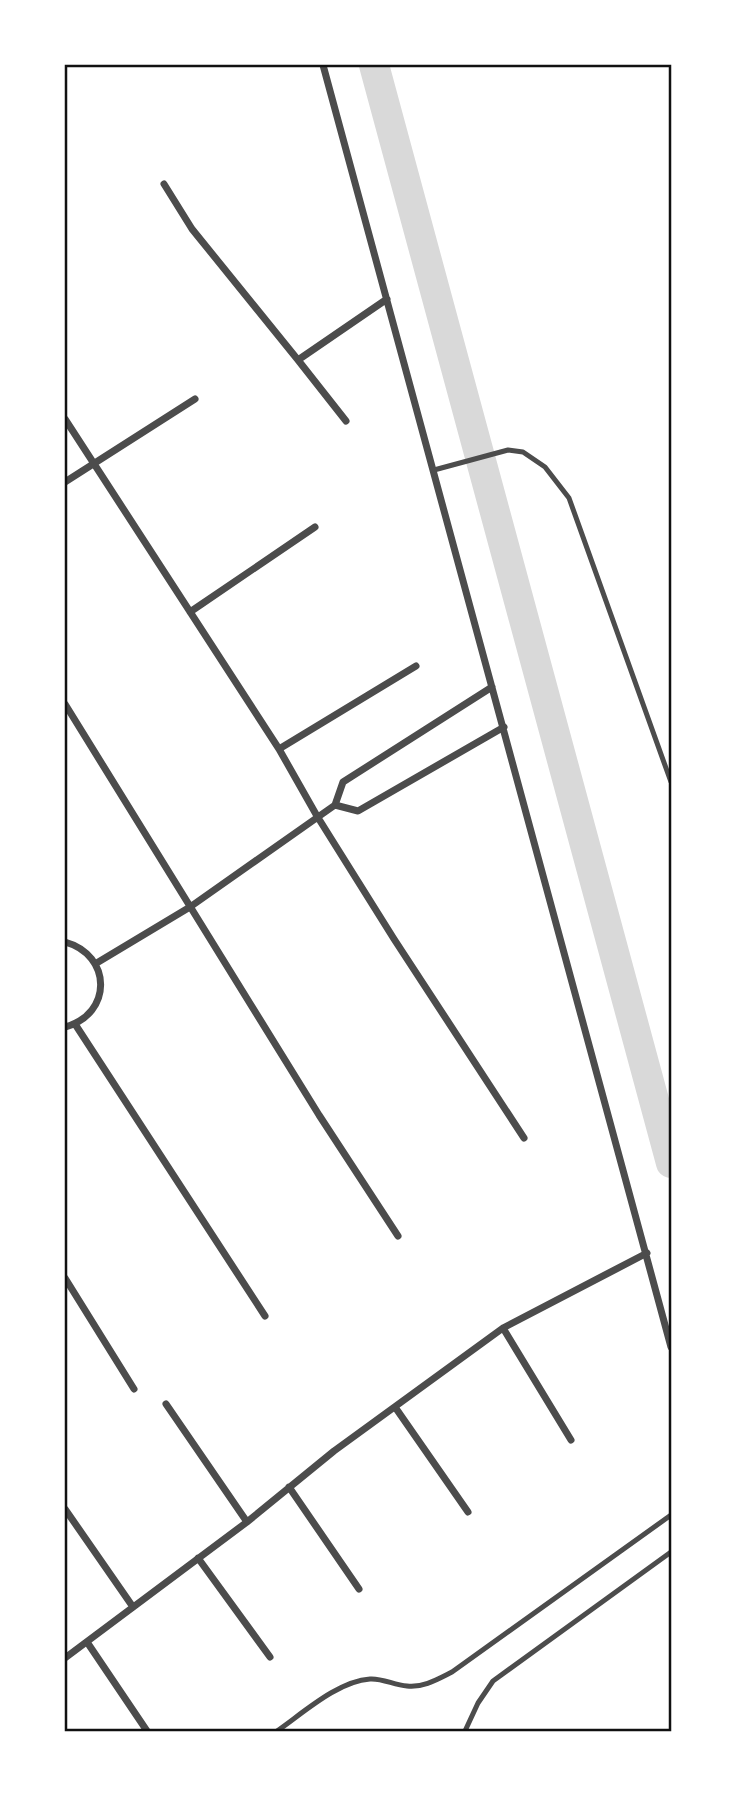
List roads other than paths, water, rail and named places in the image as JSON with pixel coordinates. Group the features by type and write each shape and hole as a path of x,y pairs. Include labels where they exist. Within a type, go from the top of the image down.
{"street":[{"path":"323,65 671,1347"},
{"path":"164,184 191,229 346,421"},
{"path":"298,360 387,299"},
{"path":"65,482 195,399"},
{"path":"65,419 279,749 317,816 524,1138"},
{"path":"190,612 315,527"},
{"path":"279,749 416,666"},
{"path":"95,964 190,907 335,805 343,782 492,687"},
{"path":"65,704 319,1115 397,1236"},
{"path":"335,805 358,811 504,726"},
{"path":"65,942 87,953 100,978 98,999 87,1017 65,1027"},
{"path":"75,1024 265,1316"},
{"path":"65,1658 503,1328 647,1253"},
{"path":"65,1278 134,1389"},
{"path":"503,1328 570,1440"},
{"path":"166,1404 247,1522"},
{"path":"395,1407 468,1511"},
{"path":"289,1487 359,1588"},
{"path":"65,1509 133,1607"},
{"path":"198,1558 270,1657"},
{"path":"87,1642 147,1731"}],"lane":[{"path":"434,470 508,450 523,452 545,467 569,498 671,782"},
{"path":"276,1731 338,1689 355,1681 373,1679 409,1687 430,1683 452,1672 671,1515"},
{"path":"466,1731 478,1703 493,1681 671,1552"}],"waterway":[{"path":"374,65 671,1163"}]}
